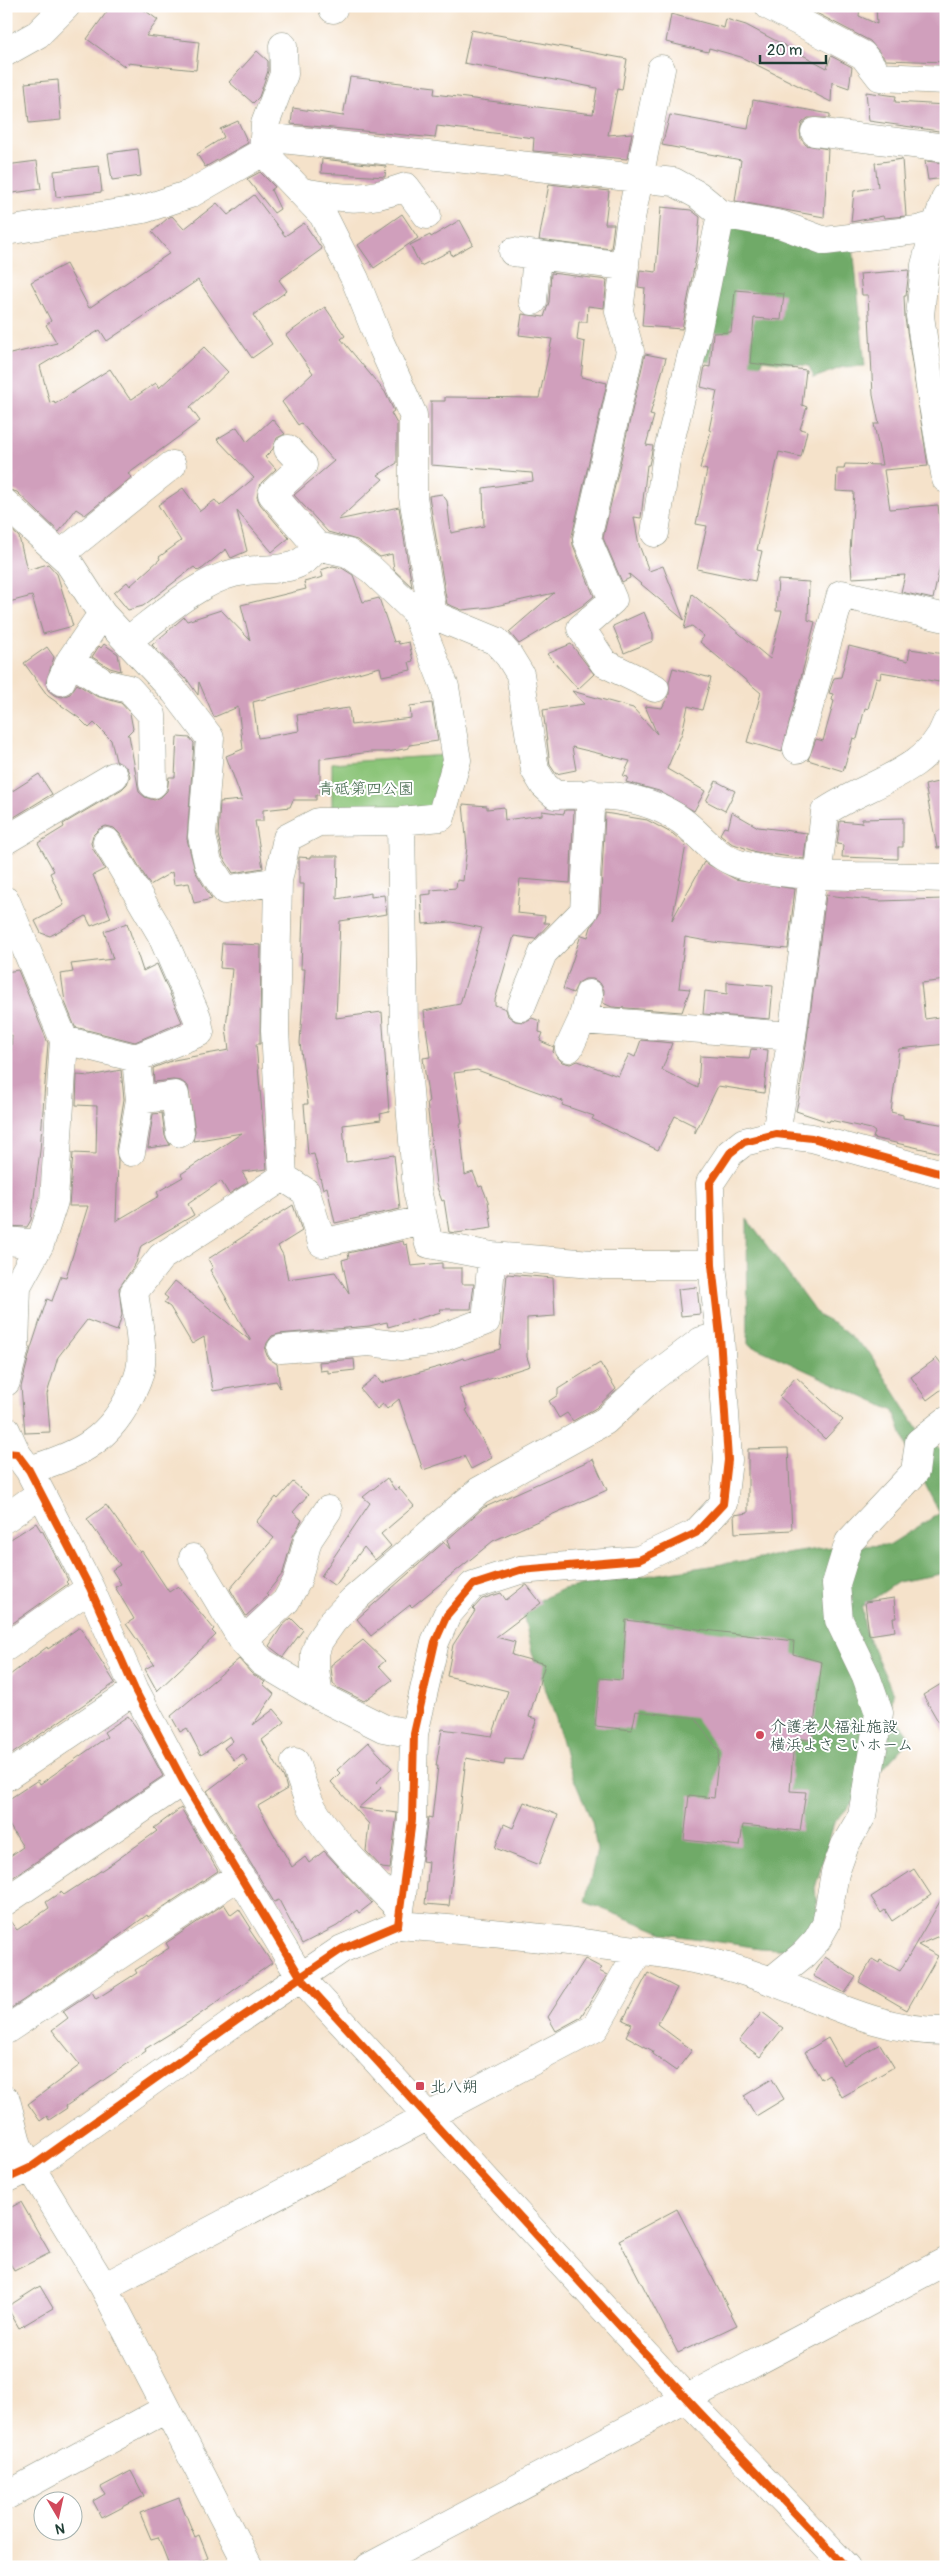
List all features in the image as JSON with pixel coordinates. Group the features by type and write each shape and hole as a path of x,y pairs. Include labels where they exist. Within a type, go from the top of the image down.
{"street":[{"path":"6,52 38,34 66,6"},
{"path":"769,6 863,54 880,77 946,80"},
{"path":"283,46 284,74 264,124 264,144 323,215 356,279 380,342 413,415 413,497 424,613 445,687 457,760 442,816 402,821 318,822 287,838 278,881 275,1030 283,1177"},
{"path":"655,688 604,663 582,628 613,600 587,539 630,351 619,310 639,178 661,68"},
{"path":"815,132 946,148"},
{"path":"6,231 144,209 190,194 264,144 674,182 698,195 721,214 782,225 825,241 917,230 941,224"},
{"path":"302,192 344,199 381,196 406,187 427,214"},
{"path":"946,198 941,224 925,265 920,316 936,361 946,479"},
{"path":"655,533 667,454 698,333 721,214"},
{"path":"533,301 525,254 625,266"},
{"path":"288,449 303,465 272,494 317,546 348,553 372,570 424,613 496,641 509,656 520,674 535,770 544,785 554,794 591,793 627,797 665,811 682,821 712,849 736,863 765,871 813,875 946,878"},
{"path":"61,554 172,465"},
{"path":"6,504 61,554 102,614 175,692 210,738 202,836 208,862 225,890 278,881"},
{"path":"127,641 207,583 235,572 281,570 311,557 317,546"},
{"path":"797,749 841,594 946,618"},
{"path":"102,614 66,671 130,689 152,714 153,784"},
{"path":"776,1134 792,1036 813,875 818,870 825,812 840,802 913,764 941,737 946,724"},
{"path":"6,840 114,776"},
{"path":"521,1007 543,953 584,911 591,793"},
{"path":"402,821 404,1029 417,1190 429,1244 492,1256 604,1265 712,1265"},
{"path":"64,1040 136,1058 200,1032 197,1017 161,934 107,842"},
{"path":"6,901 14,938 64,1040 54,1201 40,1244 17,1286 6,1382"},
{"path":"569,1048 582,1020 590,994"},
{"path":"582,1020 792,1036"},
{"path":"132,1152 140,1100 136,1058"},
{"path":"140,1100 175,1095 180,1133"},
{"path":"399,1916 412,1820 414,1734 436,1642 447,1615 473,1585 520,1570 638,1560 696,1533 723,1504 728,1460 720,1336 712,1265 710,1183 730,1152 744,1142 776,1134 812,1138 946,1176"},
{"path":"283,1177 306,1192 322,1243 423,1220"},
{"path":"20,1460 58,1461 91,1445 107,1431 122,1410 138,1381 141,1363 134,1292 161,1257 283,1177"},
{"path":"6,1241 40,1244"},
{"path":"281,1349 369,1342 402,1346 431,1342 486,1321 492,1256"},
{"path":"319,1696 315,1653 319,1641 333,1621 353,1600 479,1491 605,1421 647,1382 700,1341 720,1336"},
{"path":"771,1981 804,1954 817,1940 826,1924 835,1873 845,1845 862,1816 879,1714 866,1676 838,1620 836,1584 848,1542 915,1472 919,1442 946,1421"},
{"path":"6,1518 20,1460"},
{"path":"20,1460 90,1588 135,1690 183,1781 301,1978 686,2398 846,2567"},
{"path":"243,1641 286,1601 297,1581 308,1540 328,1510"},
{"path":"193,1558 243,1641 262,1662 319,1696 383,1728 414,1734"},
{"path":"6,1647 90,1588"},
{"path":"6,1777 135,1690"},
{"path":"295,1762 308,1800 327,1828 399,1916"},
{"path":"6,1901 183,1781"},
{"path":"6,2030 240,1875"},
{"path":"18,2173 342,1949 399,1916 503,1933 639,1950 725,1966 771,1981 883,2024 929,2031 946,2031"},
{"path":"104,2287 594,2028 639,1950"},
{"path":"6,2100 18,2146 18,2173 104,2287 249,2567"},
{"path":"369,2567 946,2261"},
{"path":"6,2496 166,2409"}],"green space":[{"path":"724,222 853,246 865,366 843,367 814,378 809,366 762,360 760,373 700,360"},
{"name":"青砥第四公園","path":"445,755 438,807 332,818 332,763"},
{"path":"747,1219 819,1316 836,1325 869,1352 919,1431 946,1454 946,1573 898,1582 862,1607 865,1631 893,1693 891,1711 911,1738 834,1823 815,1888 818,1919 794,1950 760,1948 666,1934 585,1902 597,1850 592,1822 568,1765 556,1719 532,1652 522,1609 562,1589 831,1547 889,1545 940,1513 908,1451 894,1411 748,1344"}],"building":[{"path":"111,6 139,6 158,20 146,36 199,42 196,70 127,63 124,66 87,39"},
{"path":"803,6 836,6 848,11 850,6 860,6 859,16 877,24 876,6 946,6 946,62 886,60 870,41"},
{"path":"671,14 724,28 726,19 746,25 827,68 831,56 852,67 849,88 832,82 831,102 741,57 709,48 708,52 666,42"},
{"path":"471,30 627,59 622,90 617,89 608,135 632,133 627,159 533,151 534,138 437,126 435,138 291,124 293,108 343,116 350,77 435,87 434,94 593,114 597,88 464,63"},
{"path":"257,51 268,61 268,71 259,97 253,103 229,82"},
{"path":"58,80 61,120 29,123 25,83"},
{"path":"866,92 896,96 895,102 946,105 946,132 869,121"},
{"path":"753,100 830,114 830,118 808,118 802,123 800,131 801,139 806,145 828,149 824,217 735,201 741,160 662,145 670,115 748,129"},
{"path":"238,121 248,143 205,167 197,154 224,137 220,129"},
{"path":"138,149 141,176 112,180 108,153"},
{"path":"322,159 386,166 385,177 321,173"},
{"path":"902,159 906,216 884,218 883,216 851,222 854,191 878,187 875,163"},
{"path":"37,161 41,189 6,194 6,165"},
{"path":"925,161 946,163 946,178 928,180"},
{"path":"99,166 102,192 56,197 54,171"},
{"path":"260,172 275,187 271,190 280,209 274,213 247,179"},
{"path":"549,184 609,191 605,224 614,224 611,249 539,240"},
{"path":"254,195 285,236 304,223 322,249 279,280 287,291 253,315 272,344 252,358 198,280 107,341 100,330 40,366 50,403 54,401 55,404 110,369 129,398 132,399 156,383 159,388 204,347 228,372 190,407 200,421 128,474 132,477 85,515 76,509 59,532 17,492 6,489 6,355 57,343 46,325 51,321 31,282 66,264 89,308 170,253 152,232 168,218 172,216 184,229 217,203 228,215"},
{"path":"661,207 691,210 700,217 696,257 682,329 642,326 645,288 638,287 640,270 656,272"},
{"path":"402,214 418,238 374,268 358,245"},
{"path":"460,220 473,244 452,256 450,251 421,266 410,245 430,235 431,237"},
{"path":"909,270 906,296 904,296 905,318 928,466 884,470 890,509 938,505 945,565 940,566 933,599 901,592 905,575 852,578 850,552 854,492 836,491 837,469 844,469 845,464 882,465 874,424 879,424 873,395 868,295 862,295 860,274"},
{"path":"551,273 607,280 604,308 588,306 587,322 579,322 577,340 585,342 581,377 607,383 572,536 573,545 594,596 582,606 519,644 509,632 554,593 491,607 462,610 447,604 429,496 442,494 447,501 451,533 484,526 483,488 533,481 532,473 431,465 431,401 445,401 445,397 539,398 552,339 519,335 522,314 544,317 549,302"},
{"path":"735,290 784,294 781,320 754,318 750,363 806,370 802,405 807,407 800,429 807,431 801,457 779,452 757,550 762,551 755,581 697,569 707,526 696,524 707,470 700,468 711,431 709,430 717,391 701,387 705,366 710,367 713,333 731,332"},
{"path":"325,307 345,336 341,339 385,392 394,411 391,413 397,424 397,463 378,475 383,479 338,520 399,507 412,587 394,570 392,554 380,557 357,540 328,532 294,495 334,461 301,423 298,425 282,402 313,373 286,335"},
{"path":"645,354 666,358 650,415 654,416 646,445 653,446 649,465 647,465 641,518 634,517 639,545 649,571 663,566 684,620 629,574 630,578 622,582 603,538"},
{"path":"272,419 285,434 277,438 273,449 265,457 276,469 261,483 257,497 260,504 289,538 272,552 237,511 247,551 231,558 226,549 198,571 194,567 143,606 128,610 114,593 127,582 130,586 160,559 159,557 181,541 158,505 183,488 200,511 215,500 220,506 254,478 217,439 237,427 247,442"},
{"path":"6,525 19,537 27,570 48,564 57,574 73,626 43,634 32,596 9,602 6,591"},
{"path":"333,566 342,568 353,575 363,602 379,598 394,642 398,641 399,644 409,642 413,661 409,662 411,670 382,676 380,667 253,702 258,738 299,731 297,715 349,708 351,725 411,718 410,706 432,703 438,741 409,745 409,748 388,752 370,752 320,759 320,795 316,795 316,800 293,800 290,807 263,810 263,821 255,821 263,868 233,873 223,857 218,835 220,802 242,800 226,756 243,749 238,707 214,717 199,682 198,695 186,678 152,645 184,617 187,621 221,610 250,640 241,605 306,589 304,582 323,577 321,570"},
{"path":"778,580 809,582 808,620 815,622 782,752 747,742 761,693 700,642 704,636 692,626 684,629 692,594 770,659 782,611 776,611"},
{"path":"644,612 653,634 653,641 624,653 613,626"},
{"path":"104,644 118,654 121,671 110,668 92,657 99,646 101,648"},
{"path":"571,644 594,674 578,689 547,654"},
{"path":"849,646 908,661 910,649 944,654 939,682 881,672 880,679 876,678 868,709 865,708 857,739 853,738 843,771 808,760 816,739 823,741 834,701 832,700 833,694 829,693 834,678 841,677"},
{"path":"47,647 54,657 46,683 48,690 54,695 62,697 70,694 77,684 96,696 121,703 130,713 133,729 127,735 129,735 139,792 145,797 154,800 161,797 167,791 169,777 175,777 177,737 190,738 194,743 187,839 195,871 212,899 194,903 189,883 174,885 172,872 150,885 120,834 114,828 106,826 99,829 93,835 91,843 105,869 93,875 111,918 91,926 86,916 50,936 41,933 35,921 64,905 50,873 54,871 38,843 64,827 63,824 122,789 127,784 130,776 127,768 116,761 111,740 94,723 89,728 79,718 48,696 24,663"},
{"path":"673,668 711,678 702,710 688,706 682,733 667,769 705,791 694,811 659,791 626,782 628,777 623,776 630,761 572,747 576,770 556,774 550,765 543,710 584,704 572,691 633,708 657,734 645,706 662,708 669,694 669,682"},
{"path":"39,774 52,794 6,822 6,795"},
{"path":"946,780 946,847 937,848 925,785"},
{"path":"716,781 735,791 725,811 706,801"},
{"path":"463,804 487,806 487,809 504,807 505,820 542,815 542,811 564,814 565,810 574,810 570,883 520,879 517,913 545,916 544,923 550,923 535,939 514,936 495,1000 495,1005 506,1009 508,1016 515,1021 524,1022 532,1018 540,1021 539,1032 543,1033 540,1041 554,1047 553,1052 562,1062 570,1064 578,1061 618,1076 629,1054 635,1057 641,1040 672,1043 662,1070 698,1088 700,1056 749,1059 751,1049 768,1050 764,1093 718,1086 695,1133 695,1126 675,1116 658,1150 592,1119 594,1116 562,1105 563,1101 477,1070 454,1073 462,1124 460,1124 465,1175 473,1172 479,1187 482,1186 488,1201 492,1228 456,1233 449,1232 444,1200 442,1201 436,1185 423,1058 430,1057 424,1011 460,1004 482,928 452,922 423,924 421,895 431,894 431,890 456,888 457,880 463,881 467,847"},
{"path":"732,812 758,827 807,833 804,859 756,852 731,843 720,834 724,827 728,828"},
{"path":"605,813 647,820 673,834 686,845 672,920 704,862 735,879 795,889 788,949 713,942 685,937 679,988 690,989 682,1012 612,1007 603,1003 604,990 600,983 593,979 585,979 578,983 573,993 563,989 580,938 582,935 588,937 591,927 600,912"},
{"path":"903,818 903,847 898,847 898,859 842,857 843,845 837,844 840,821 862,823 862,819"},
{"path":"311,856 338,856 337,899 371,893 371,897 384,895 387,914 340,921 336,1018 382,1012 389,1112 380,1114 381,1120 343,1125 346,1162 394,1155 400,1209 335,1223 327,1187 323,1189 314,1154 308,1155 304,1104 308,1104 300,1043 305,969 301,969 304,884 299,884 299,857 311,858"},
{"path":"826,895 879,901 943,899 943,911 946,911 946,980 921,983 925,1019 946,1016 946,1044 899,1049 891,1112 903,1115 903,1118 946,1125 946,1154 873,1138 875,1132 871,1129 830,1120 829,1122 796,1111"},
{"path":"127,923 143,971 157,964 182,1022 135,1042 75,1027 65,1002 61,974 73,972 71,964 113,959 104,931"},
{"path":"222,943 261,945 260,1044 256,1044 267,1169 242,1172 248,1182 229,1194 221,1181 188,1204 194,1215 141,1246 136,1263 119,1288 122,1315 117,1331 87,1320 58,1357 47,1394 50,1432 25,1433 21,1387 31,1348 47,1299 52,1301 61,1276 66,1277 88,1206 69,1206 73,1153 96,1154 97,1106 76,1105 77,1075 90,1076 121,1070 124,1099 116,1149 118,1160 116,1221 159,1196 157,1192 183,1177 181,1174 242,1133 193,1141 195,1131 188,1086 181,1081 173,1080 154,1082 153,1068 174,1060 229,1050 226,1028 232,969 220,968"},
{"path":"18,970 48,1043 40,1151 31,1220 27,1227 6,1226 6,1118 12,1035 6,1037 6,972"},
{"path":"727,982 773,986 770,1019 703,1014 705,991 727,994"},
{"path":"162,1113 165,1136 170,1145 148,1148 153,1114"},
{"path":"293,1205 302,1231 278,1246 283,1255 288,1279 335,1272 349,1293 342,1260 349,1258 348,1253 403,1241 404,1245 407,1244 411,1266 442,1263 442,1268 462,1268 462,1284 474,1284 471,1309 440,1309 441,1312 388,1327 387,1322 369,1326 272,1336 265,1350 268,1358 277,1364 280,1388 276,1381 213,1391 204,1337 192,1344 170,1307 164,1303 168,1298 164,1295 175,1281 251,1341 210,1270 213,1268 208,1259"},
{"path":"507,1274 553,1278 555,1316 527,1318 527,1357 530,1366 459,1389 468,1409 466,1410 492,1458 471,1469 464,1456 423,1470 399,1399 387,1409 383,1404 377,1409 360,1389 376,1376 381,1383 442,1366 463,1358 464,1360 500,1349"},
{"path":"697,1287 700,1314 681,1316 678,1289"},
{"path":"937,1358 946,1370 946,1386 927,1400 911,1377"},
{"path":"354,1359 355,1370 328,1373 328,1370 320,1371 319,1362"},
{"path":"600,1363 616,1389 596,1408 573,1421 567,1413 559,1418 549,1401 558,1395 558,1389"},
{"path":"796,1377 843,1420 825,1439 779,1396"},
{"path":"788,1448 792,1530 735,1533 734,1515 748,1513 748,1449"},
{"path":"593,1459 607,1490 493,1541 412,1607 410,1605 371,1636 357,1619 444,1542 450,1549 447,1540 483,1508"},
{"path":"387,1478 395,1490 398,1487 414,1506 381,1534 391,1546 375,1560 364,1547 335,1586 321,1576 370,1503 363,1497"},
{"path":"293,1482 308,1495 293,1512 302,1520 293,1536 283,1573 266,1594 268,1596 246,1616 230,1589 274,1538 256,1522 276,1497 278,1499"},
{"path":"106,1505 140,1552 142,1551 169,1592 178,1586 214,1629 212,1631 216,1635 157,1691 145,1669 154,1664 126,1624 134,1619 115,1587 121,1584 112,1570 120,1565 87,1519"},
{"path":"36,1523 42,1530 68,1580 66,1582 68,1584 6,1628 6,1542"},
{"path":"525,1585 541,1603 496,1637 515,1642 512,1655 545,1664 529,1717 537,1719 522,1760 505,1759 504,1765 466,1758 449,1906 425,1904 429,1862 422,1861 428,1817 432,1818 438,1766 436,1766 442,1729 492,1736 508,1691 447,1676 453,1645 475,1611 473,1609 482,1599 501,1593 506,1600"},
{"path":"894,1598 896,1618 893,1618 895,1631 869,1635 865,1602"},
{"path":"291,1618 303,1630 283,1657 269,1646 282,1626"},
{"name":"介護老人福祉施設 横浜よさこいホーム","path":"626,1620 794,1641 793,1654 822,1662 812,1740 794,1739 790,1791 806,1792 800,1831 743,1825 740,1846 684,1840 689,1795 714,1798 719,1751 695,1718 636,1711 632,1730 595,1726 600,1678 622,1680"},
{"path":"80,1627 115,1683 6,1758 6,1678 47,1647 48,1649"},
{"path":"363,1640 385,1661 379,1666 392,1680 364,1701 336,1687 333,1683 331,1668 331,1665"},
{"path":"239,1659 251,1673 265,1682 263,1684 274,1694 253,1725 274,1709 285,1722 262,1740 284,1778 287,1789 258,1806 292,1867 305,1857 309,1863 324,1851 372,1903 359,1913 357,1910 337,1926 302,1944 279,1900 274,1902 207,1791 247,1761 243,1754 234,1760 224,1748 233,1741 230,1736 201,1755 187,1728 180,1732 171,1716"},
{"path":"946,1681 946,1735 923,1695"},
{"path":"128,1716 140,1733 163,1776 6,1882 6,1859 23,1847 6,1820 6,1801 38,1780 40,1784 107,1737 104,1732"},
{"path":"368,1742 392,1768 376,1783 381,1788 358,1808 397,1813 390,1869 382,1868 366,1851 369,1824 331,1782 340,1773 337,1770"},
{"path":"524,1802 558,1815 539,1865 495,1848 504,1824 513,1828"},
{"path":"181,1808 218,1871 148,1917 147,1915 108,1944 10,2009 6,2003 6,1916 17,1930 49,1908 46,1902 61,1892 64,1895 114,1862 157,1831 154,1828"},
{"path":"914,1869 931,1895 892,1921 885,1910 881,1913 871,1897"},
{"path":"946,1891 946,1933 918,1945 938,1956 907,2010 859,1982 872,1959 879,1963 880,1960 900,1971"},
{"path":"224,1904 231,1915 239,1909 251,1928 249,1929 272,1963 189,2022 145,2049 146,2051 66,2106 67,2108 49,2120 47,2116 40,2121 28,2104 80,2065 52,2030 68,2018 63,2011 92,1992 96,1999 137,1973 135,1970 169,1948 166,1943"},
{"path":"825,1957 856,1977 845,1993 813,1976"},
{"path":"585,1959 602,1968 599,1971 607,1975 580,2018 556,2031 548,2017"},
{"path":"648,1973 677,1988 657,2024 692,2050 676,2071 652,2054 653,2051 626,2036 632,2024 623,2020"},
{"path":"762,2012 783,2028 760,2057 739,2041"},
{"path":"828,2038 843,2065 880,2044 894,2067 842,2097 829,2074 821,2079 805,2052"},
{"path":"772,2079 784,2099 756,2116 744,2096"},
{"path":"21,2202 50,2253 14,2271 6,2255 6,2210"},
{"path":"677,2209 737,2325 678,2353 619,2240"},
{"path":"40,2286 53,2308 19,2328 7,2307"},
{"path":"131,2471 144,2496 102,2518 93,2501 105,2494 101,2487"},
{"path":"179,2498 195,2537 199,2535 208,2558 187,2567 170,2567 158,2537 151,2539 140,2513"}],"cycle path":[{"path":"6,2179 30,2168 236,2021 342,1949 398,1925 412,1820 414,1734 435,1642 447,1615 473,1585 520,1570 639,1560 696,1533 723,1504 728,1460 720,1336 712,1265 710,1183 730,1153 744,1142 776,1134 812,1138 946,1175"},
{"path":"6,1453 17,1454 29,1470 90,1588 135,1690 183,1781 301,1978 686,2398 846,2567"}],"place":[{"name":"介護老人福祉施設 横浜よさこいホーム","path":"760,1735"},
{"name":"北八朔","path":"420,2086"}]}
